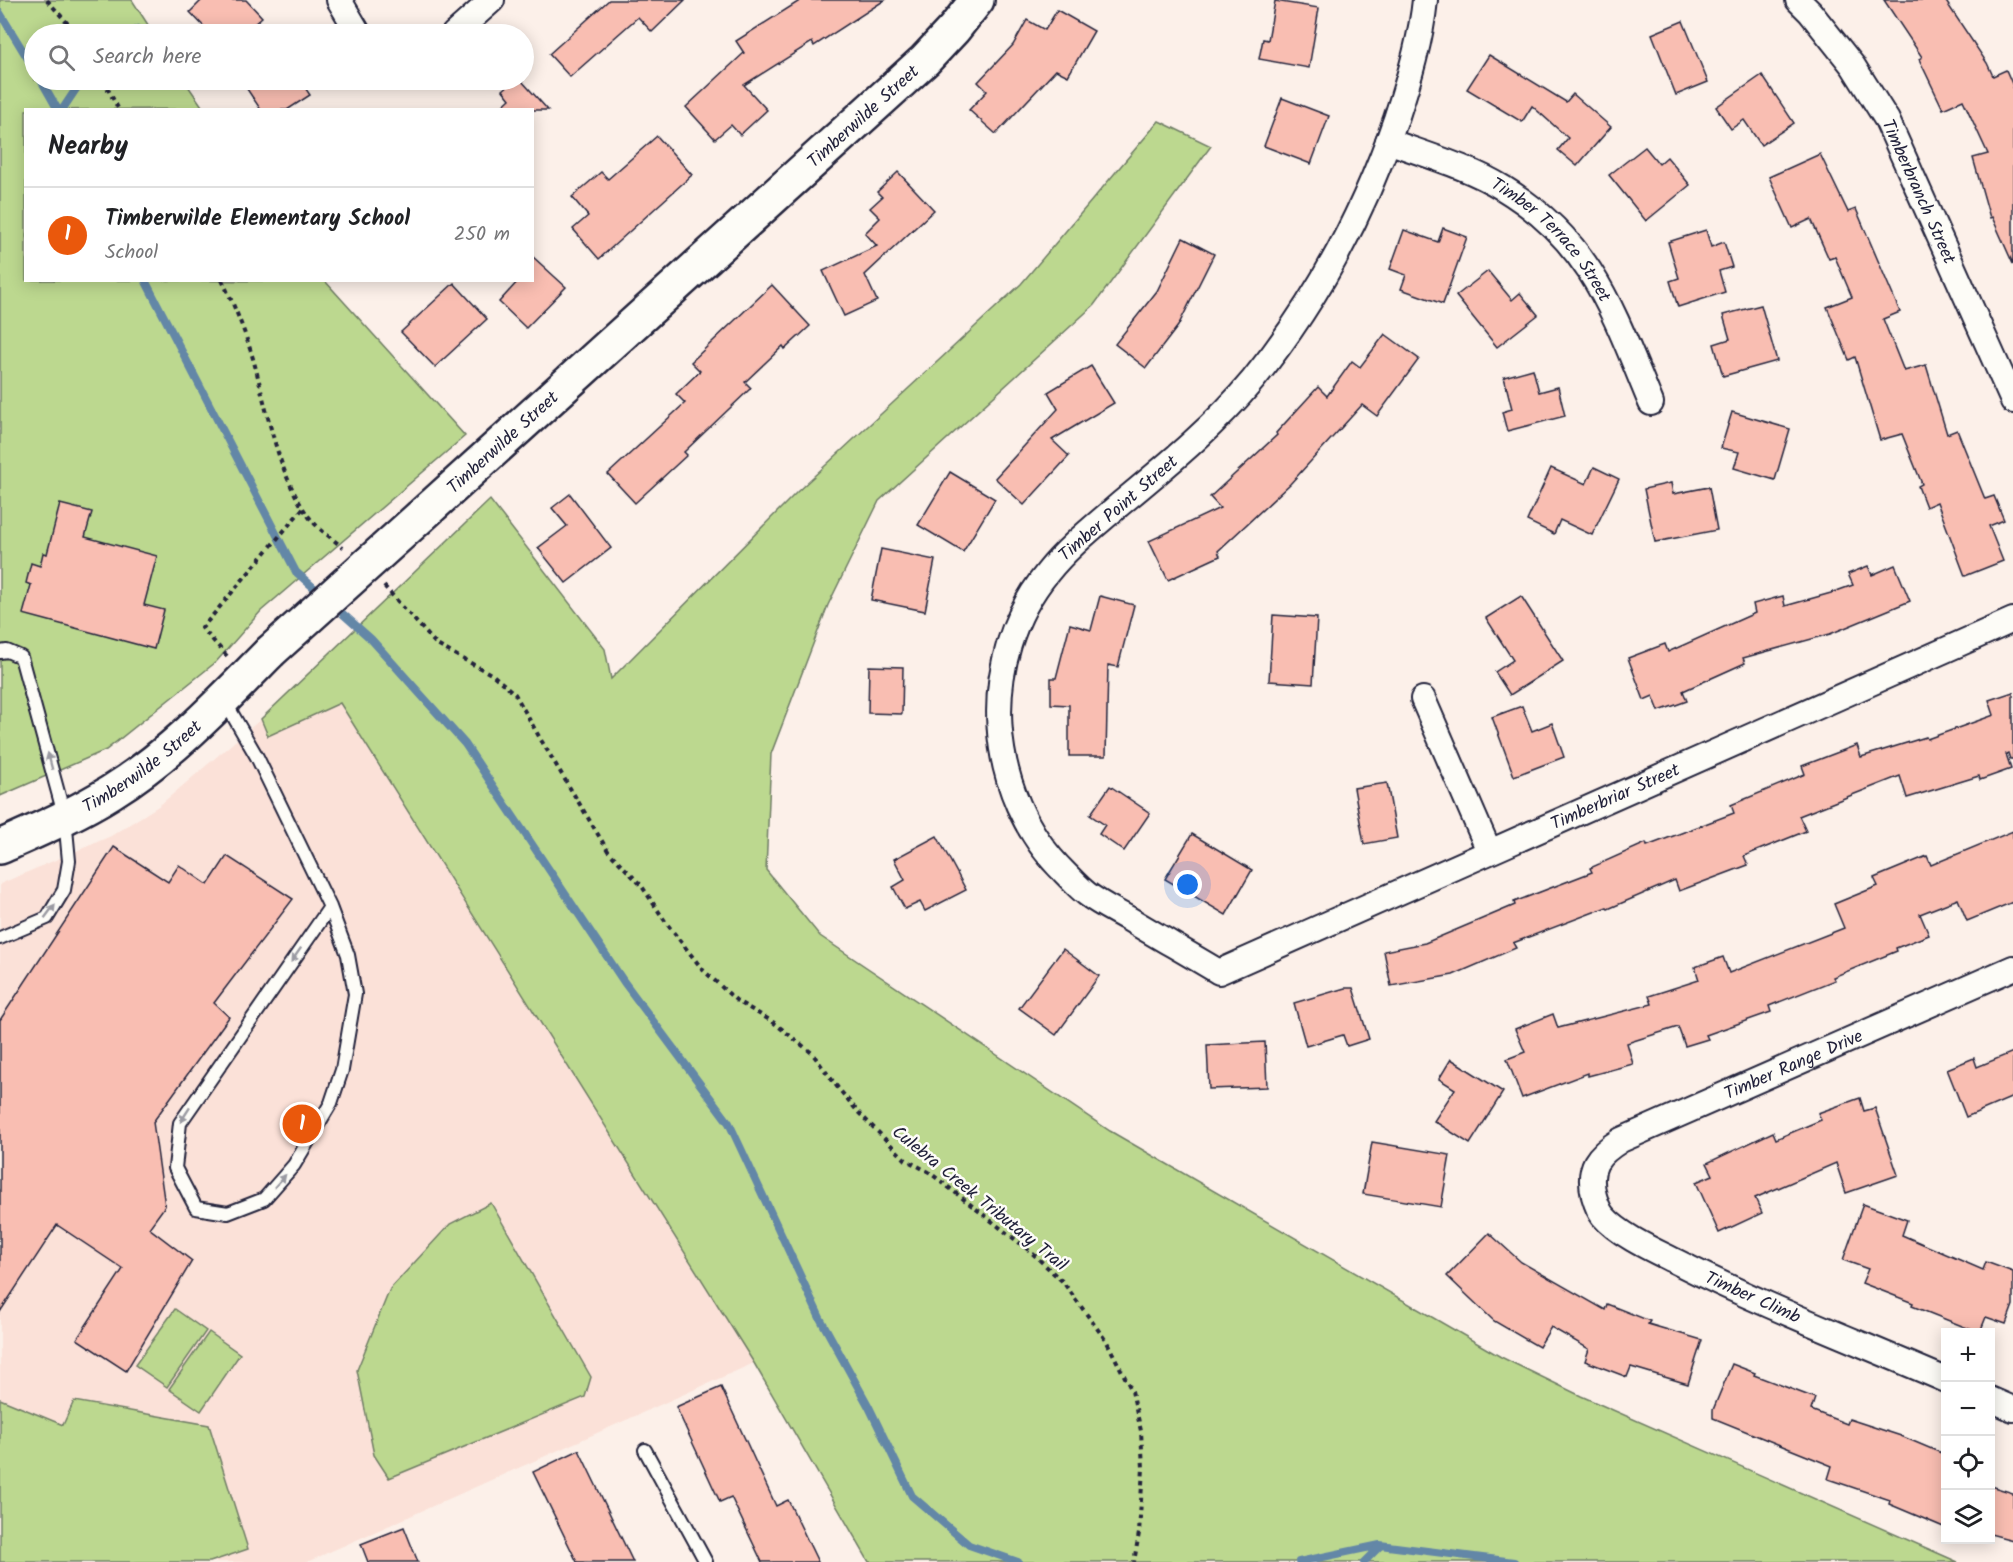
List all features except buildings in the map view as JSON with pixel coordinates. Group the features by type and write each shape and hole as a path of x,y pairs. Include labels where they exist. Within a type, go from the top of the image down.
{"street":[{"path":"339,0 353,24"},
{"path":"465,24 492,0"},
{"name":"Timberwilde Street","path":"0,847 65,818 113,791 146,768 235,688 270,652 925,60 977,0"},
{"name":"Timber Point Street","path":"1219,972 1086,894 1052,860 1025,821 1007,776 999,729 999,705 1004,666 1012,635 1022,613 1047,573 1080,538 1195,441 1252,381 1302,315 1337,257 1371,187 1406,90 1425,0"},
{"name":"Timberbranch Street","path":"1798,0 1853,66 1887,120 2013,400"},
{"name":"Timber Terrace Street","path":"1388,141 1487,180 1503,188 1547,220 1583,259 1598,282 1611,306 1651,403"},
{"name":"Timberbriar Street","path":"1219,972 2013,620"},
{"path":"1423,699 1489,851"},
{"name":"Timber Range Drive","path":"1590,1180 1595,1161 1621,1140 2013,968"},
{"name":"Timber Climb","path":"1590,1180 1598,1209 1605,1218 1637,1242 1711,1279 1941,1378"},
{"path":"1995,1401 2013,1409"}],"lane":[{"path":"0,652 7,651 21,657 65,818 69,861 64,890 46,918 0,938"},
{"path":"235,688 258,757 330,907 348,955 355,994 342,1070 331,1103 294,1165 264,1199 228,1213 195,1208 175,1168 180,1123 330,907"},
{"path":"645,1450 706,1562"}],"path":[{"path":"47,0 68,24"},
{"path":"108,90 118,108"},
{"path":"223,282 237,312 291,484 310,518 347,551"},
{"path":"235,688 202,628 304,507"},
{"name":"Culebra Creek Tributary Trail","path":"396,598 437,645 494,675 515,694 608,851 641,885 667,924 703,970 737,1000 773,1022 812,1053 859,1113 906,1160 929,1172 1031,1252 1063,1282 1107,1342 1132,1391 1141,1431 1143,1468 1139,1533 1134,1562"}],"shaded area":[{"path":"339,702 754,1363 307,1562 0,1562 0,884 111,836 160,805 261,719 269,736"}],"green space":[{"path":"0,0 132,0 148,24 24,24 24,90 191,90 203,108 24,108 24,282 326,282 465,436 261,611 216,662 106,750 0,796"},
{"path":"1159,121 1211,146 1094,305 879,501 828,605 771,754 766,870 820,936 1110,1131 1501,1357 1581,1396 1958,1562 869,1562 754,1363 340,703 268,736 261,719 490,500 605,649 611,679 798,491 1021,284"},
{"path":"491,1203 591,1377 585,1397 389,1478 374,1455 357,1370 390,1289 450,1224"},
{"path":"175,1309 206,1331 167,1387 135,1365"},
{"path":"209,1332 240,1354 201,1411 169,1389"},
{"path":"0,1399 63,1425 74,1401 209,1425 248,1549 210,1562 0,1562"}],"waterway":[{"path":"0,13 24,53"},
{"path":"47,90 57,108"},
{"path":"63,108 75,90"},
{"path":"146,282 296,572 321,594"},
{"path":"334,606 371,639 465,744 624,982 729,1123 820,1318 869,1407 912,1496 969,1545 1018,1562"},
{"path":"1299,1562 1380,1545 1514,1562"},
{"path":"1364,1562 1380,1546"}],"place":[{"name":"Timberwilde Elementary School","path":"302,1124"}]}
